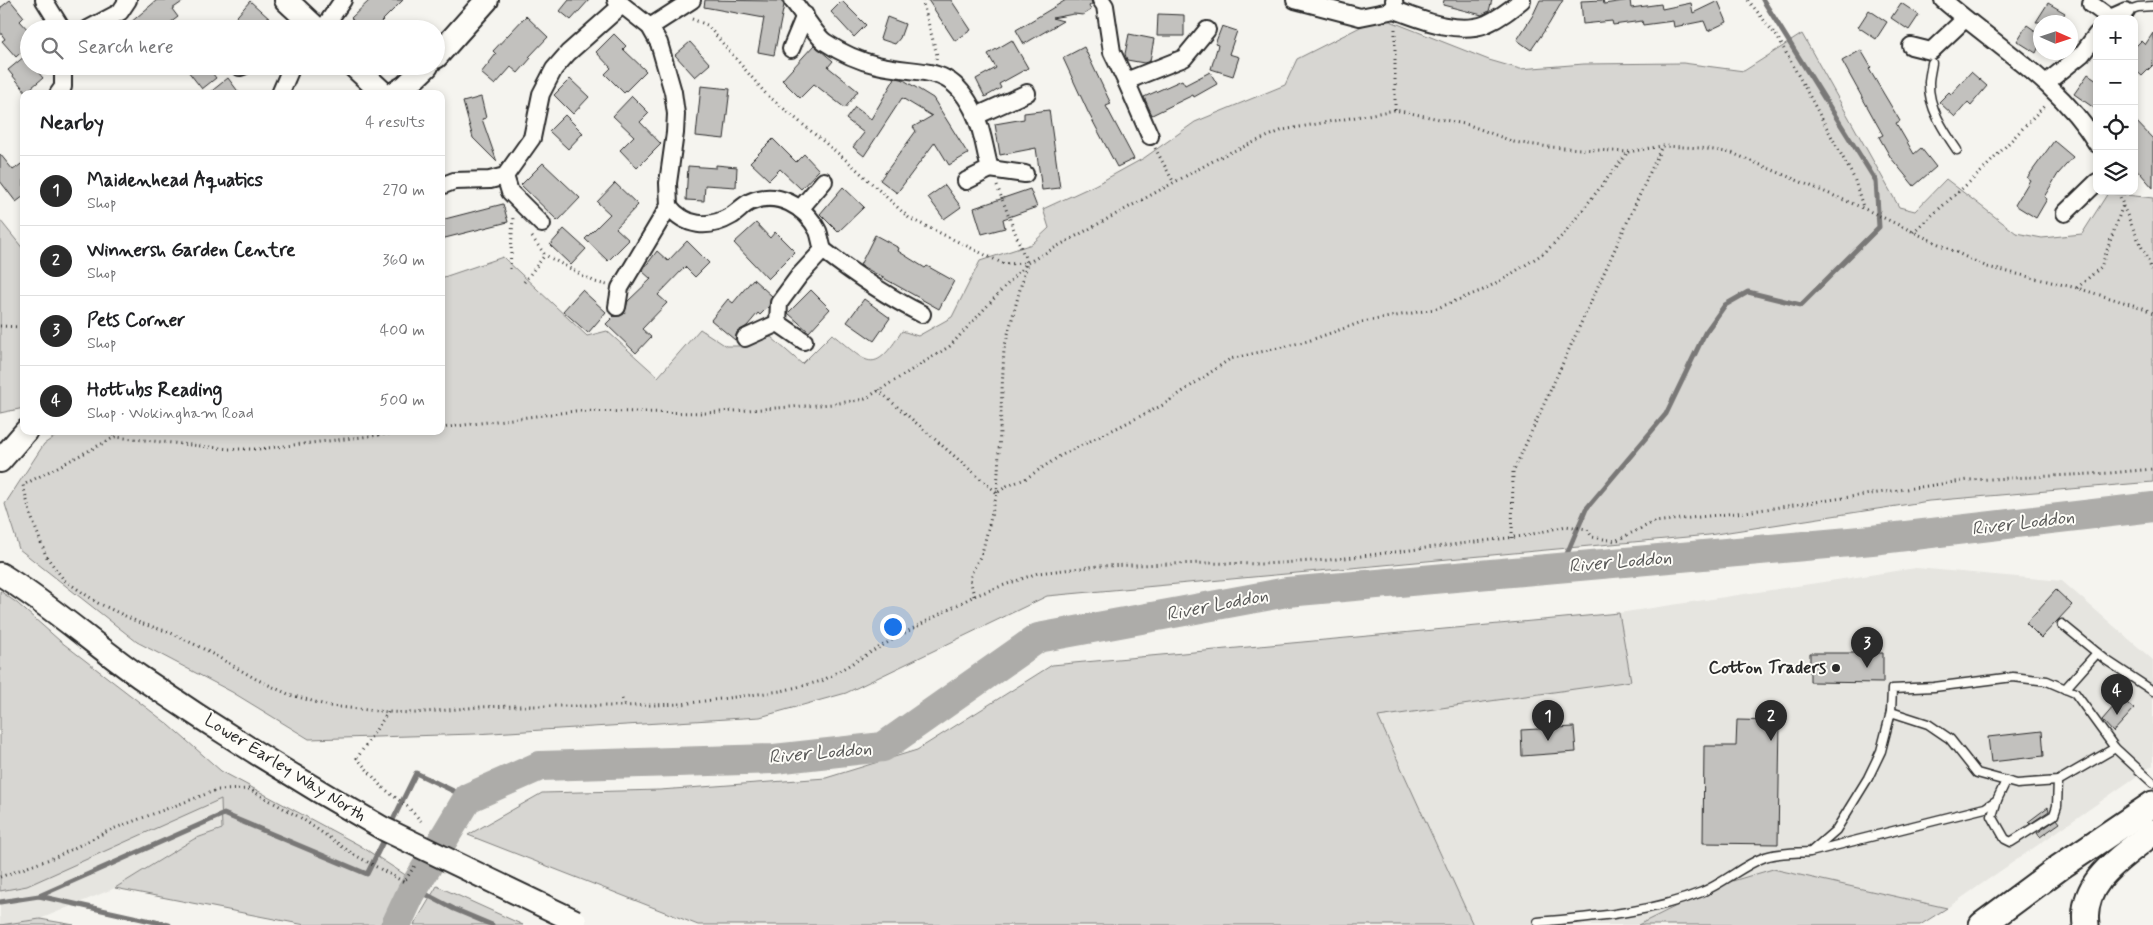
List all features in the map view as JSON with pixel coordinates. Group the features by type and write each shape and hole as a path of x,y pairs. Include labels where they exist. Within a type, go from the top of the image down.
{"main road":[{"path":"286,0 307,20"},
{"path":"445,46 487,0"},
{"path":"364,75 380,90"},
{"path":"400,90 418,75"},
{"path":"0,441 20,434"},
{"path":"0,461 22,435"},
{"name":"Lower Earley Way North","path":"2,572 140,676 241,743 343,806 384,829 579,923"},
{"path":"1982,925 2065,864 2153,804"},
{"path":"2086,925 2088,897 2098,879 2153,832"}],"street":[{"path":"44,0 56,20"},
{"path":"105,20 120,12 128,0"},
{"path":"329,20 343,0"},
{"path":"650,27 692,0"},
{"path":"792,0 822,40 840,51 876,65 932,72 950,80 965,96 976,116 990,169"},
{"path":"1101,0 1105,6 1112,52 1150,136"},
{"path":"1295,0 1360,17 1395,5 1446,26 1464,27 1484,25 1502,16 1522,0"},
{"path":"1943,0 2051,89 2093,139"},
{"path":"445,185 454,182 490,180 505,176 532,138 541,94 554,69 619,2 650,27 659,43 673,92 676,114 668,183 669,206 620,288 616,308"},
{"path":"2091,4 2105,15"},
{"path":"2116,15 2126,11"},
{"path":"791,49 805,15"},
{"path":"1911,46 1931,57 1965,19"},
{"path":"1126,81 1184,58 1208,30"},
{"path":"2051,89 2093,39"},
{"path":"64,75 65,90"},
{"path":"282,90 288,75"},
{"path":"976,116 1027,93"},
{"path":"966,181 990,169 1025,174"},
{"path":"505,176 510,192 535,229"},
{"path":"800,209 824,181"},
{"path":"2065,213 2093,186"},
{"path":"669,206 682,220 695,224 706,224 724,220 748,203 762,198 788,201 800,209 817,230 823,250 896,301 922,314"},
{"path":"778,323 779,303 799,276 823,250"},
{"path":"745,338 778,323"},
{"path":"778,323 804,341"}],"lane":[{"path":"2126,11 2138,7 2153,6"},
{"path":"1931,57 1928,84 1932,104 1943,129 1956,150"},
{"path":"2062,624 2097,653 2153,691"},
{"path":"2065,689 2097,653"},
{"path":"1810,852 1836,830 1868,778 1881,751 1891,712 1892,689 2013,677 2047,681 2075,693 2114,748 2153,783"},
{"path":"1891,712 1928,724 1950,739 1977,773 2017,784 2058,781 2114,748"},
{"path":"2006,781 1992,816 2005,839 2011,842 2054,815 2057,806 2058,781"},
{"path":"1538,922 1598,916 1668,903 1703,892 1765,858 1785,853 1810,852 1985,808 1997,800"}],"path":[{"path":"922,0 937,55 932,72"},
{"path":"1748,0 1778,38 1854,178 1863,208"},
{"path":"1394,110 1395,5"},
{"path":"676,12 707,25 766,94 852,165 909,218 1004,264 1027,262"},
{"path":"1913,232 1982,171 2051,89"},
{"path":"445,427 575,411 705,413 833,404 864,399 950,346 1027,262 1224,155 1283,130 1394,110 1469,125 1514,142 1549,147 1628,152 1662,146 1701,148 1732,153 1872,212 1987,267 2077,288 2153,313"},
{"path":"1150,136 1174,183"},
{"path":"1512,538 1513,472 1662,146"},
{"path":"997,494 1007,486 1025,479 1060,456 1163,405 1230,359 1308,341 1362,322 1435,309 1483,290 1544,253 1563,235 1628,152"},
{"path":"974,596 970,579 982,553 997,494 1004,349 1027,262 990,169"},
{"path":"2119,195 2153,272"},
{"path":"2077,288 2101,267 2123,205"},
{"path":"510,269 513,213 518,220"},
{"path":"535,229 545,255 596,282 620,288"},
{"path":"524,282 545,255"},
{"path":"0,326 20,327"},
{"path":"878,390 997,494"},
{"path":"380,435 259,449 229,449 115,437 23,485 31,516 46,556 64,580 98,603 140,623 177,636 256,679 288,694 329,706 415,713 480,707 625,706 712,701 756,695 822,681 897,637 957,607 974,596 1038,573 1098,566 1206,563 1263,564 1329,560 1512,538 1566,526 1587,529 1592,537 1615,541 1654,522 1745,512 1969,480 2153,469"},
{"path":"622,699 625,706"},
{"path":"388,712 357,758 382,788 408,807 421,821"},
{"path":"0,877 58,856 110,830 217,790 249,789 302,818 353,854 404,882 416,863"}],"shaded area":[{"path":"1380,17 1489,60 1520,69 1584,64 1683,63 1744,71 1802,34 1899,207 1915,211 1946,179 2016,233 2042,238 2082,234 2107,195 2153,198 2153,482 1929,501 1709,535 1047,596 846,693 760,717 475,734 309,739 232,692 137,642 19,549 5,504 44,444 57,435 445,435 445,277 503,257 587,336 607,331 658,377 700,329 726,346 741,346 771,337 802,364 832,334 862,358 870,361 877,360 892,346 902,331 918,336 952,317 980,261 1032,244 1049,228 1043,209 1095,185 1144,158 1195,122 1285,85 1297,59"},
{"path":"0,220 20,245 20,409 0,413"},
{"path":"1916,568 2062,581 2153,660 2153,765 1947,908 1773,869 1719,885 1638,925 1473,925 1377,717 1630,681 1619,613"},
{"path":"0,591 17,603 60,641 169,725 221,771 222,828 194,839 115,888 40,919 0,925"},
{"path":"0,591 17,603 60,641 169,725 221,771 359,845 407,876 380,925 305,925 115,888 194,839 222,829 221,799 27,886 0,891"},
{"path":"1619,613 1631,681 1378,717 1473,925 698,925 468,835 542,793 660,790 826,778 917,750 1052,665"},
{"path":"1773,869 1947,908 1920,925 1638,925 1719,885"},
{"path":"437,886 523,925 414,925"},
{"path":"40,919 74,925 0,925"}],"building":[{"path":"10,0 24,17 20,20 20,53 16,57 2,41 5,39 0,32 0,8"},
{"path":"157,0 185,0 172,9 178,17 174,20 134,20"},
{"path":"370,0 403,0 383,20 353,20 351,18"},
{"path":"569,0 589,0 571,20 560,11"},
{"path":"705,0 782,1 784,5 774,55 758,52 764,18 704,7"},
{"path":"928,0 951,0 971,30 955,41"},
{"path":"1066,0 1091,0 1092,4 1089,6 1091,10 1083,15 1074,14 1052,18 1063,21 1024,44 1016,30"},
{"path":"1444,0 1492,0 1489,11 1482,15 1443,5"},
{"path":"1540,0 1563,0 1531,50 1517,40"},
{"path":"1603,0 1604,4 1630,0 1631,8 1661,4 1662,9 1691,3 1693,13 1718,1 1727,22 1708,31 1704,21 1674,27 1673,21 1643,25 1642,21 1613,25 1612,21 1583,24 1581,1"},
{"path":"250,1 271,20 234,20"},
{"path":"842,1 866,25 854,37 831,12"},
{"path":"1901,3 1919,15 1909,30 1891,18"},
{"path":"2048,3 2065,13 2064,15 2040,15"},
{"path":"1869,10 1887,22 1876,39 1858,27"},
{"path":"1158,14 1184,15 1184,36 1157,36"},
{"path":"526,16 548,37 529,57 531,58 518,73 511,67 495,85 481,73 496,54 493,51"},
{"path":"887,17 905,24 900,38 895,44 880,39"},
{"path":"2027,25 2033,29 2033,51 2017,41"},
{"path":"1222,26 1237,31 1229,54 1239,57 1233,76 1211,69 1218,45 1215,44"},
{"path":"2153,33 2153,65 2142,76 2138,72 2138,44 2141,41 2145,45"},
{"path":"614,34 626,46 623,49 646,71 624,93 605,74 611,68 596,52"},
{"path":"1129,34 1154,39 1150,61 1144,63 1127,60 1125,54"},
{"path":"1012,40 1028,68 999,84 1001,88 985,97 976,79 996,68 988,54"},
{"path":"690,42 710,64 695,77 675,55"},
{"path":"814,45 833,61 828,67 858,91 845,108 814,84 800,98 782,80"},
{"path":"1084,47 1111,104 1106,106 1134,159 1117,167 1088,112 1063,58"},
{"path":"1861,50 1871,67 1869,69 1900,121 1896,123 1914,154 1921,148 1936,167 1914,186 1891,158 1879,137 1883,135 1842,61"},
{"path":"20,60 20,75 40,75 43,78 28,90 24,90 8,70"},
{"path":"1210,72 1217,84 1194,97 1193,95 1152,115 1144,97 1182,80 1185,85"},
{"path":"1971,72 1987,86 1971,105 1968,102 1955,117 1939,102 1949,92 1951,94"},
{"path":"2088,74 2093,77 2093,107 2074,94"},
{"path":"191,75 214,75 216,78 202,89"},
{"path":"228,78 237,90 213,90"},
{"path":"895,78 902,79 933,98 968,154 949,165 935,142 897,193 880,180 916,131 913,127 932,116 902,98 864,156 853,147 864,133 846,119 855,107 871,119"},
{"path":"570,79 589,97 573,114 554,95"},
{"path":"701,86 730,89 724,139 696,136"},
{"path":"632,96 649,113 640,122 661,144 637,168 620,150 634,136 613,116"},
{"path":"481,97 486,118 482,119 497,162 473,138 463,102"},
{"path":"1049,110 1060,188 1042,190 1036,148 1000,155 995,124 1024,119 1024,113"},
{"path":"565,115 583,133 568,149 549,131"},
{"path":"2138,123 2153,139 2153,188 2138,171"},
{"path":"773,139 796,162 804,154 819,170 801,189 780,169 769,180 750,162"},
{"path":"2054,141 2073,157 2058,174 2044,197 2047,199 2036,218 2015,205 2030,180 2027,178"},
{"path":"0,154 13,170 20,165 20,199 16,202 0,181"},
{"path":"543,163 580,198 558,221 521,185"},
{"path":"716,165 737,167 736,187 705,185 704,201 686,200 688,166 716,168"},
{"path":"615,183 638,205 616,228 629,240 608,261 585,239 610,214 597,202"},
{"path":"945,185 961,207 944,219 928,197"},
{"path":"843,187 864,207 838,232 820,214"},
{"path":"1030,189 1037,207 1003,219 1005,228 982,234 974,208"},
{"path":"503,204 508,222 445,238 445,219"},
{"path":"756,223 770,238 775,232 795,252 768,279 734,243"},
{"path":"564,229 586,249 571,265 550,245"},
{"path":"875,235 899,248 898,251 925,268 927,266 954,281 939,309 860,265"},
{"path":"687,241 709,263 695,277 685,267 658,295 667,303 642,329 651,337 636,353 606,324 614,316 624,314 628,301 651,279 642,271 657,251 668,261"},
{"path":"753,279 772,296 769,306 760,315 758,313 747,326 737,332 735,340 711,320 728,299 733,303"},
{"path":"582,290 606,312 588,333 563,311"},
{"path":"811,290 830,309 809,332 788,313"},
{"path":"864,299 890,318 874,341 847,322"},
{"path":"2056,590 2072,605 2041,638 2026,623"},
{"path":"1810,653 1883,653 1883,683 1810,682"},
{"path":"2121,698 2134,709 2113,732 2102,720"},
{"path":"1737,720 1780,721 1778,844 1703,843 1704,746 1736,746"},
{"path":"1574,727 1576,752 1522,756 1521,730"},
{"path":"2042,731 2044,756 1991,762 1988,737"},
{"path":"2048,807 2049,811 2030,824 2028,822"},
{"path":"2057,819 2060,823 2040,837 2037,833"}],"waterway":[{"path":"1561,568 1586,509 1666,414 1705,333 1725,305 1748,292 1801,305 1879,227 1876,181 1763,0"},
{"name":"River Loddon","path":"396,925 411,893 468,798 540,766 774,759 883,747 1038,638 1287,592 1872,540 2153,507"},
{"path":"390,826 416,773 468,798"},
{"path":"0,902 39,896 224,814 367,874 386,836"},
{"path":"414,888 454,909 492,925"},
{"path":"39,896 169,925"}],"place":[{"name":"Cotton Traders","path":"1836,668"},
{"name":"Pets Corner","path":"1867,668"},
{"name":"Hottubs Reading","path":"2117,715"},
{"name":"Maidenhead Aquatics","path":"1548,741"},
{"name":"Winnersh Garden Centre","path":"1771,741"}]}
